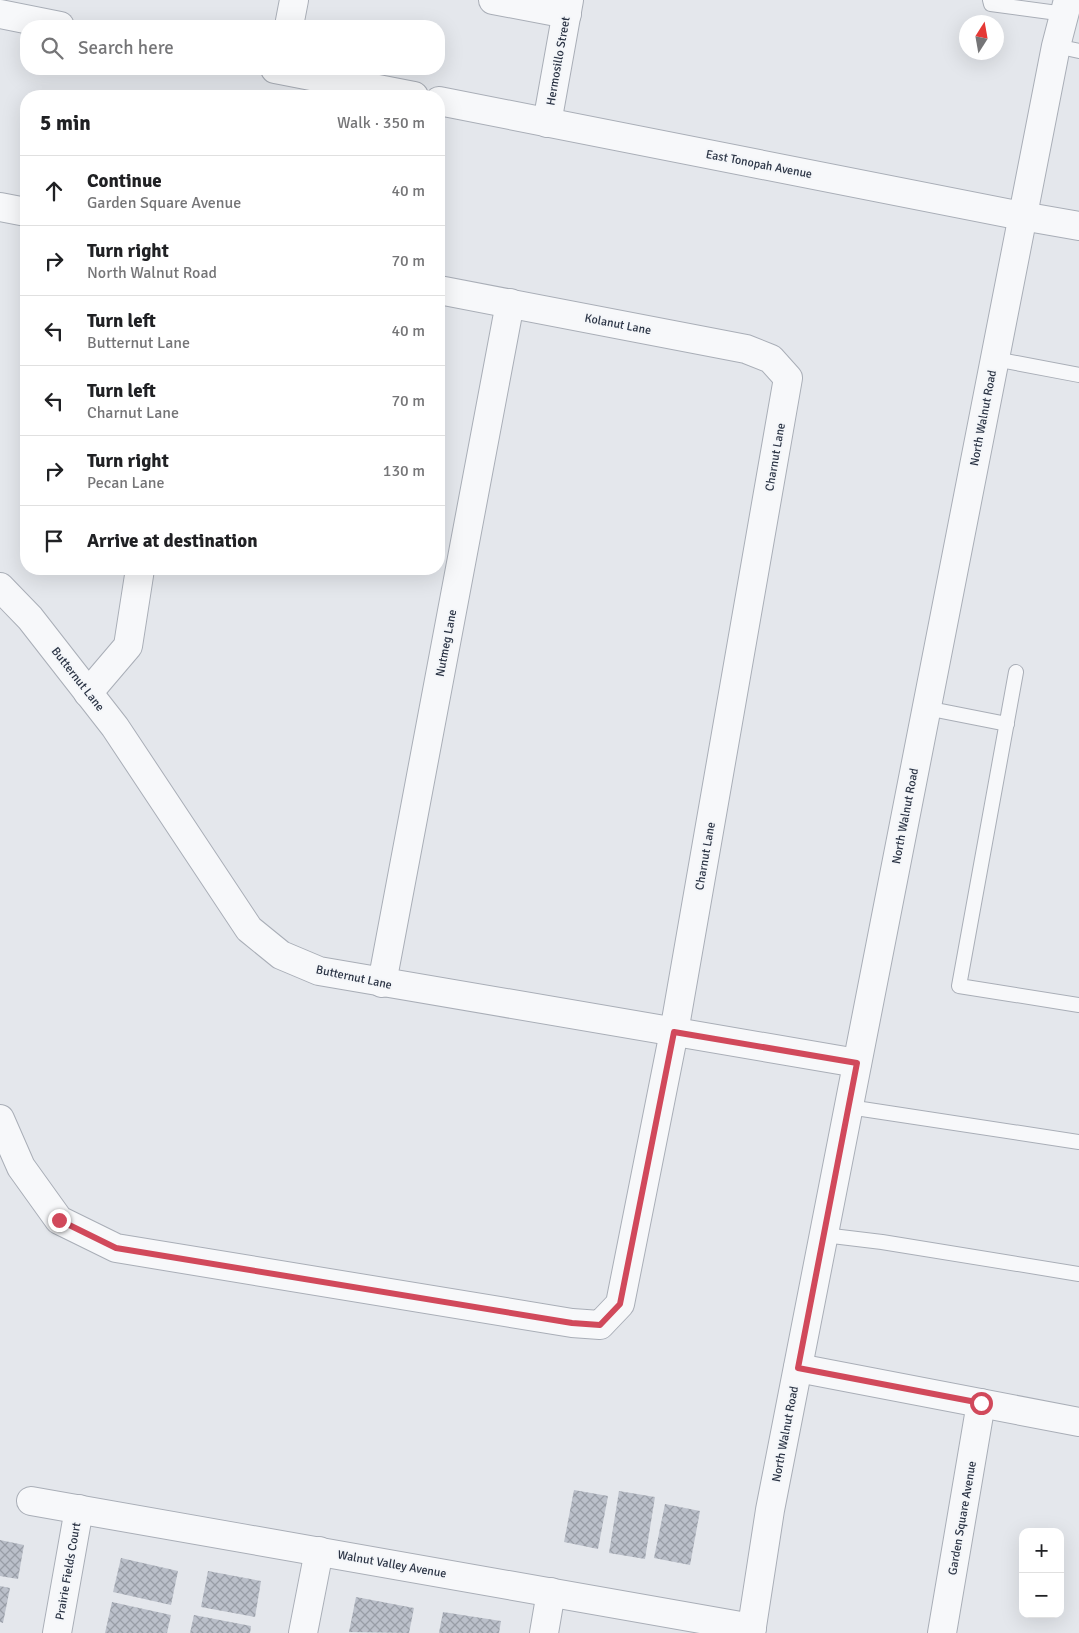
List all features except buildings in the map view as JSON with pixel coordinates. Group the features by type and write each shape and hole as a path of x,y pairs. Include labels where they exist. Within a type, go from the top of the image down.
{"street":[{"path":"290,20 294,0"},
{"path":"493,0 568,7"},
{"name":"Hermosillo Street","path":"547,123 568,7"},
{"name":"North Walnut Road","path":"752,1630 770,1510 1022,216 1067,49 1066,7"},
{"path":"0,14 30,20"},
{"path":"310,75 384,90"},
{"name":"East Tonopah Avenue","path":"445,102 1079,226"},
{"path":"0,208 20,211"},
{"name":"Kolanut Lane","path":"445,291 746,349 770,359 788,378"},
{"name":"Nutmeg Lane","path":"382,983 510,303"},
{"name":"Charnut Lane","path":"0,1119 21,1168 59,1220 116,1248 572,1323 600,1325 620,1304 674,1032 788,378"},
{"path":"88,693 128,646 139,575"},
{"name":"Butternut Lane","path":"0,587 30,618 116,727 249,929 281,955 319,971 382,983 857,1063"},
{"path":"798,1368 1079,1422"},
{"name":"Garden Square Avenue","path":"942,1633 981,1403"},
{"name":"Walnut Valley Avenue","path":"31,1501 550,1592 752,1630"},
{"name":"Prairie Fields Court","path":"57,1633 80,1509"},
{"path":"303,1633 319,1551"},
{"path":"544,1633 550,1592"}],"lane":[{"path":"990,0 992,4 1066,7"},
{"path":"995,359 1079,375"},
{"path":"1016,672 959,986 1079,1005"},
{"path":"926,708 1007,724"},
{"path":"849,1107 1079,1142"},
{"path":"824,1235 882,1242 1079,1274"}],"route":[{"path":"59,1220 116,1248 572,1323 600,1325 620,1304 674,1032 857,1063 798,1368 981,1403"}]}
